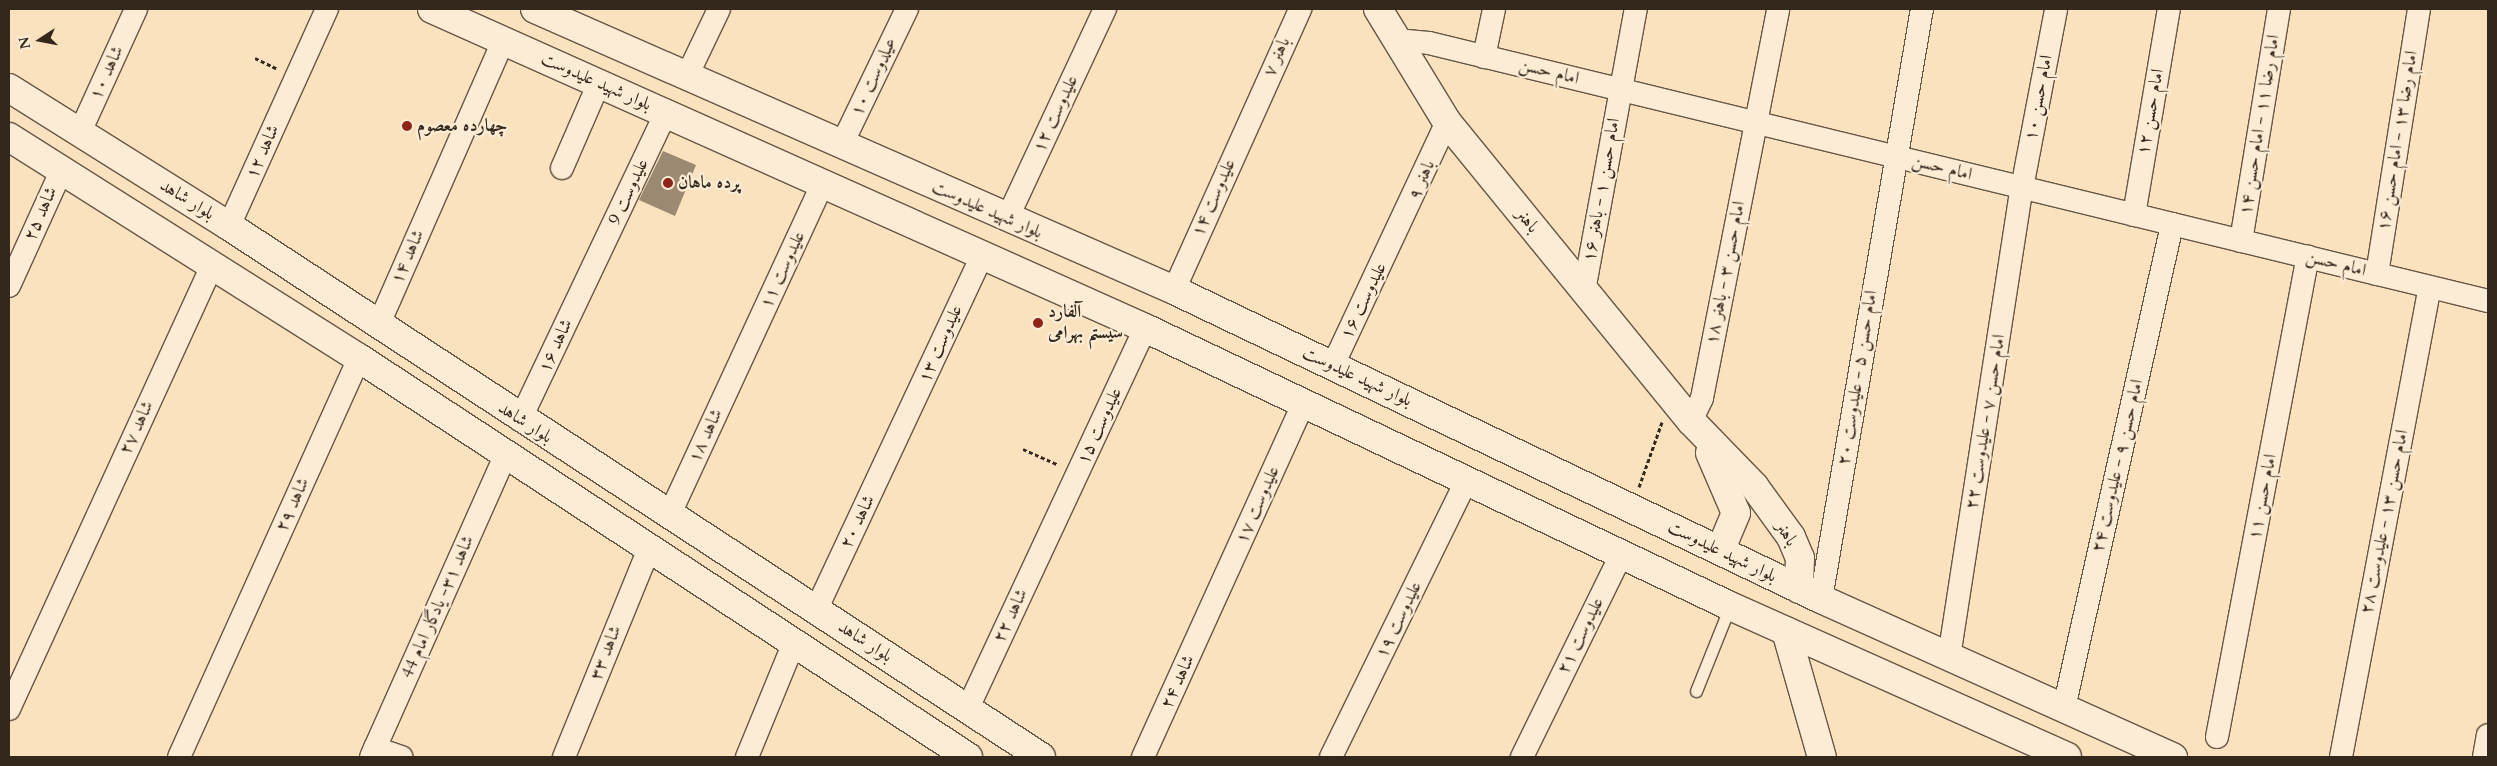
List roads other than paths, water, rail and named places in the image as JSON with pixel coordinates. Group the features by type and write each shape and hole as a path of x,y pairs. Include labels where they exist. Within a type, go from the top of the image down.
{"main road":[{"name":"بلوار شهید علیدوست","path":"432,9 666,112 1145,328 1730,606 2067,757"},
{"name":"بلوار شهید علیدوست","path":"535,9 686,78 1006,219 1174,290 1810,594 2173,757"},
{"name":"باهنر","path":"1378,9 1448,122 1691,421 1736,465 1791,537 1800,558 1810,594"},
{"name":"بلوار شاهد","path":"9,88 229,226 520,420 1041,757"},
{"path":"9,137 359,358 793,645 942,750 968,757"},
{"path":"929,231 947,193"},
{"name":"باهنر","path":"1691,421 1732,497 1736,513 1720,551"},
{"path":"1786,631 1822,757"}],"street":[{"name":"شاهد ۱۲","path":"229,226 327,9"},
{"path":"686,78 719,9"},
{"name":"عیلدوست ۱۰","path":"841,146 907,9"},
{"name":"علیدوست ۱۲","path":"1006,219 1105,9"},
{"name":"باهنر ۷","path":"1254,106 1300,9"},
{"path":"1484,56 1494,9"},
{"name":"امام حسن ۱ - باهنر ۱۶","path":"1584,290 1636,9"},
{"name":"امام حسن ۳ - باهنر ۱۸","path":"1691,421 1702,398 1778,9"},
{"name":"امام حسن ۵ - علیدوست ۲۰","path":"1810,594 1922,9"},
{"name":"امام حسن ۱۰","path":"2022,188 2056,9"},
{"name":"امام حسن ۱۲","path":"2134,215 2169,9"},
{"name":"امام رضا ۱۱ - امام حسن ۱۴","path":"2241,241 2279,9"},
{"name":"امام رضا ۱۳ - امام حسن ۱۶","path":"2376,274 2420,9"},
{"name":"شاهد ۱۰","path":"80,132 135,11"},
{"name":"امام حسن","path":"1396,40 1484,56 2488,302"},
{"name":"شاهد ۱۴","path":"378,326 503,41"},
{"path":"562,168 599,83"},
{"name":"علیدوست ۱۴","path":"1174,290 1254,106"},
{"name":"علیدوست 9","path":"591,271 666,112"},
{"name":"باهنر ۹","path":"1396,237 1448,122"},
{"name":"شاهد ۲۵","path":"9,286 62,169"},
{"name":"علیدوست ۱۱","path":"743,357 823,183"},
{"name":"امام حسن ۷ - علیدوست ۲۲","path":"1949,657 2022,188"},
{"name":"امام حسن ۹ - علیدوست ۲۴","path":"2064,708 2172,224"},
{"name":"علیدوست ۱۶","path":"1333,365 1396,237"},
{"name":"علیدوست ۱۳","path":"900,434 982,255"},
{"name":"امام حسن ۱۱","path":"2217,737 2308,258"},
{"name":"شاهد ۲۷","path":"9,709 212,265"},
{"name":"شاهد ۱۶","path":"520,420 591,271"},
{"name":"امام حسن ۱۳ - علیدوست ۲۸","path":"2341,757 2430,287"},
{"name":"علیدوست ۱۵","path":"1054,524 1145,328"},
{"name":"شاهد ۱۸","path":"669,516 743,357"},
{"name":"شاهد ۲۹","path":"179,757 359,358"},
{"name":"علیدوست ۱۷","path":"1212,606 1303,404"},
{"name":"شاهد ۲۰","path":"816,610 900,434"},
{"name":"شاهد ۳۱- یادگار امام 44","path":"373,753 505,456"},
{"name":"علیدوست ۱۹","path":"1331,757 1466,482"},
{"name":"شاهد ۲۲","path":"968,708 1054,524"},
{"name":"شاهد ۳۳","path":"564,757 649,549"},
{"name":"علیدوست ۲۱","path":"1522,757 1621,555"},
{"name":"شاهد ۲۴","path":"1143,757 1212,606"},
{"path":"747,757 793,645"},
{"path":"2484,757 2488,735"},
{"path":"373,753 401,757"}],"lane":[{"path":"1696,691 1730,606"}],"place":[{"name":"چهارده معصوم","path":"407,126"},
{"name":"پرده ماهان","path":"668,183"},
{"name":"آلفارد سیستم بهرامی","path":"1038,323"}]}
